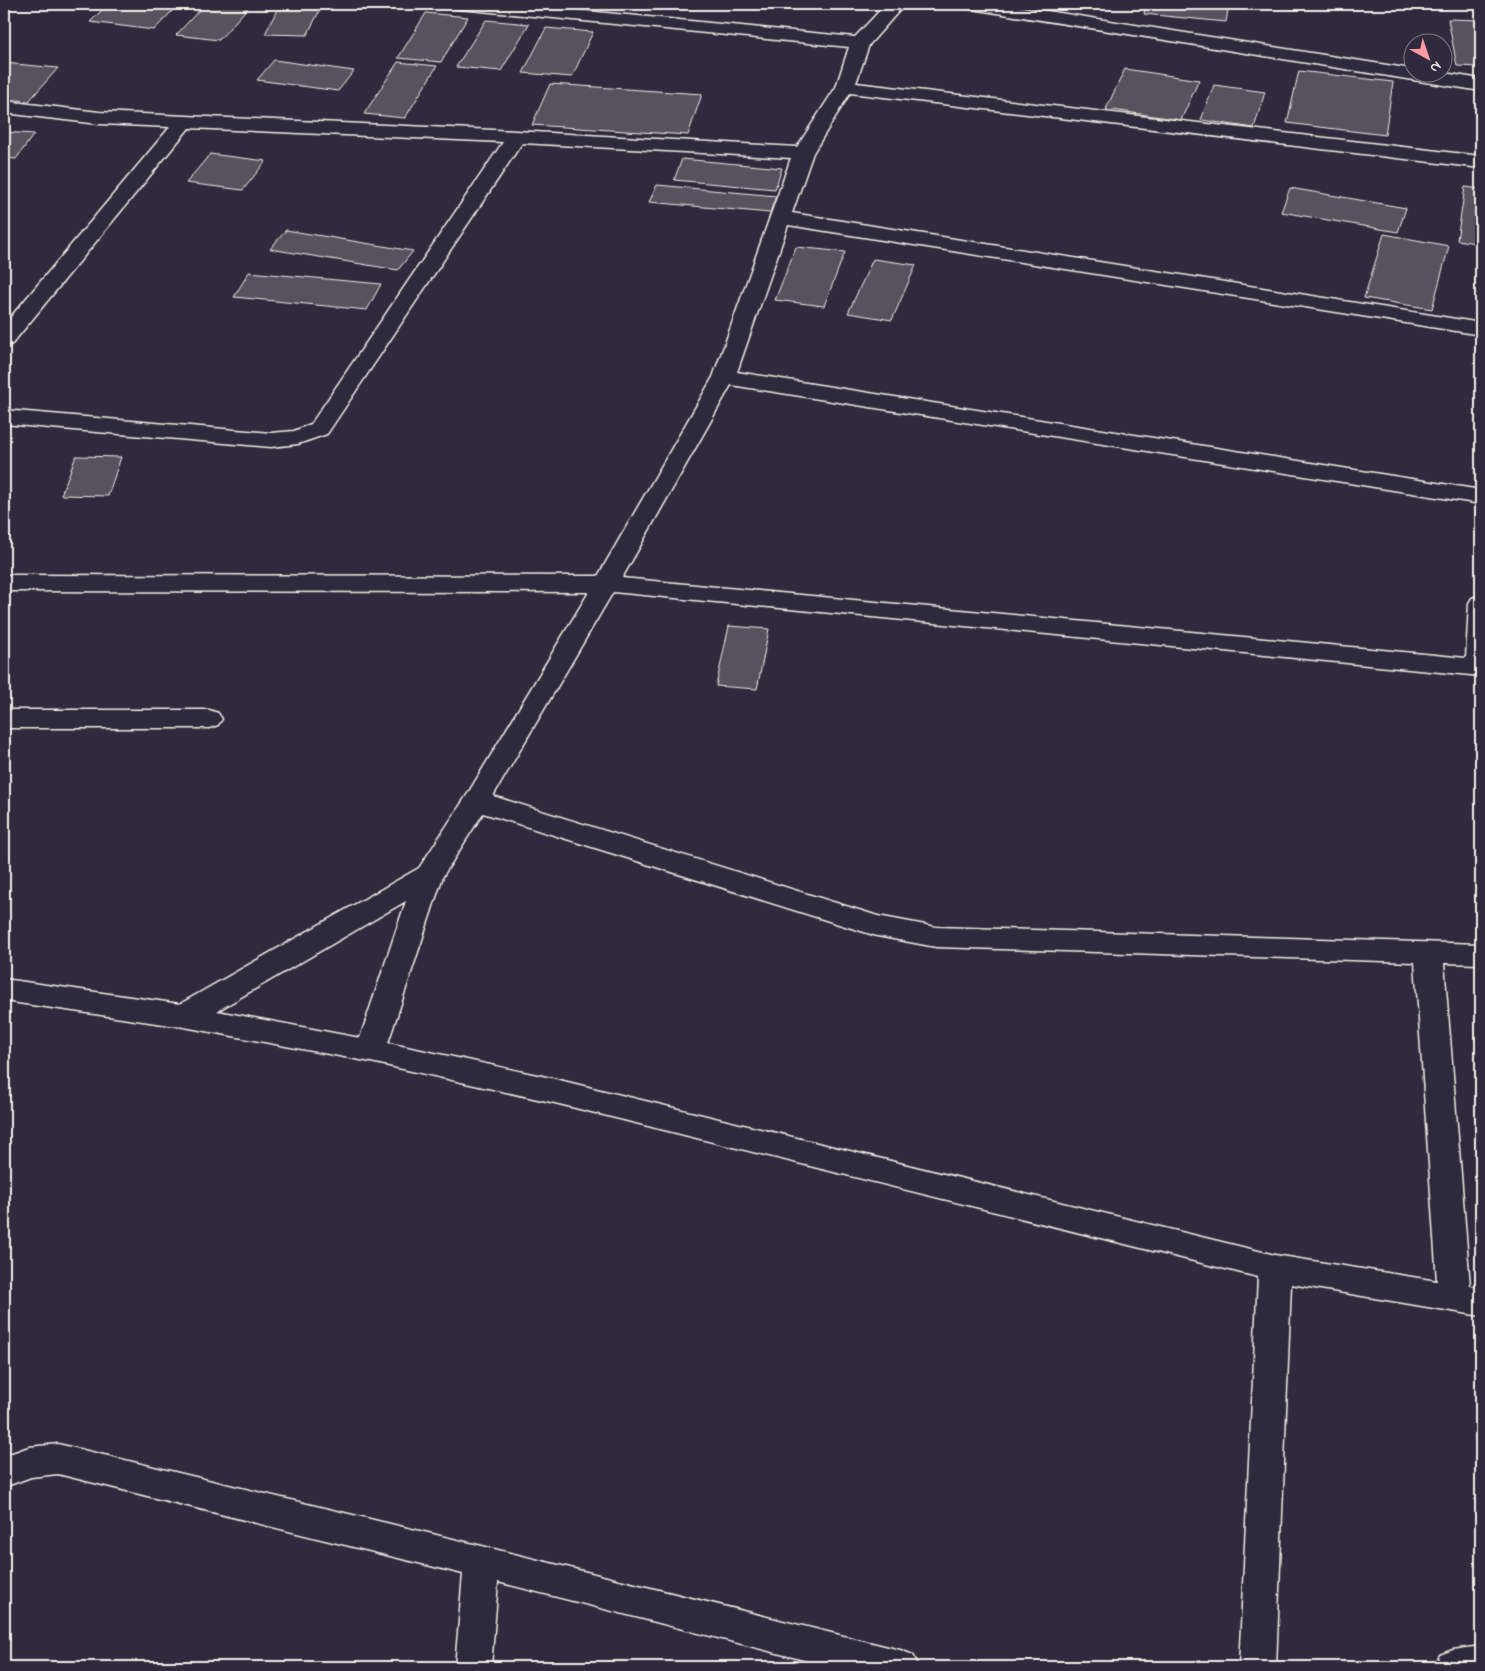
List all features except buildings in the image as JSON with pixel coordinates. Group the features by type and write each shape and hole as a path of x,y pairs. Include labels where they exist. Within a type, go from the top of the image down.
{"street":[{"path":"460,4 860,43"},
{"path":"370,1051 429,875 477,801 606,584 724,377 782,218 803,153 845,88 860,43 896,4"},
{"path":"972,4 1481,85"},
{"path":"845,88 1481,162"},
{"path":"4,107 99,118 516,137 803,153"},
{"path":"4,339 184,122"},
{"path":"4,417 271,440 298,437 320,429 516,137"},
{"path":"782,218 1481,329"},
{"path":"724,377 1481,497"},
{"path":"4,584 606,584 1480,667 1481,603"},
{"path":"4,719 209,719"},
{"path":"477,801 877,926 936,937 1481,954"},
{"path":"184,1016 429,875"},
{"path":"4,990 184,1016 370,1051 551,1090 1275,1268 1467,1299 1429,951"},
{"path":"1258,1667 1275,1268"},
{"path":"4,1472 29,1462 58,1459 482,1562 900,1667"},
{"path":"473,1667 482,1562"},
{"path":"1453,1667 1481,1663"}]}
